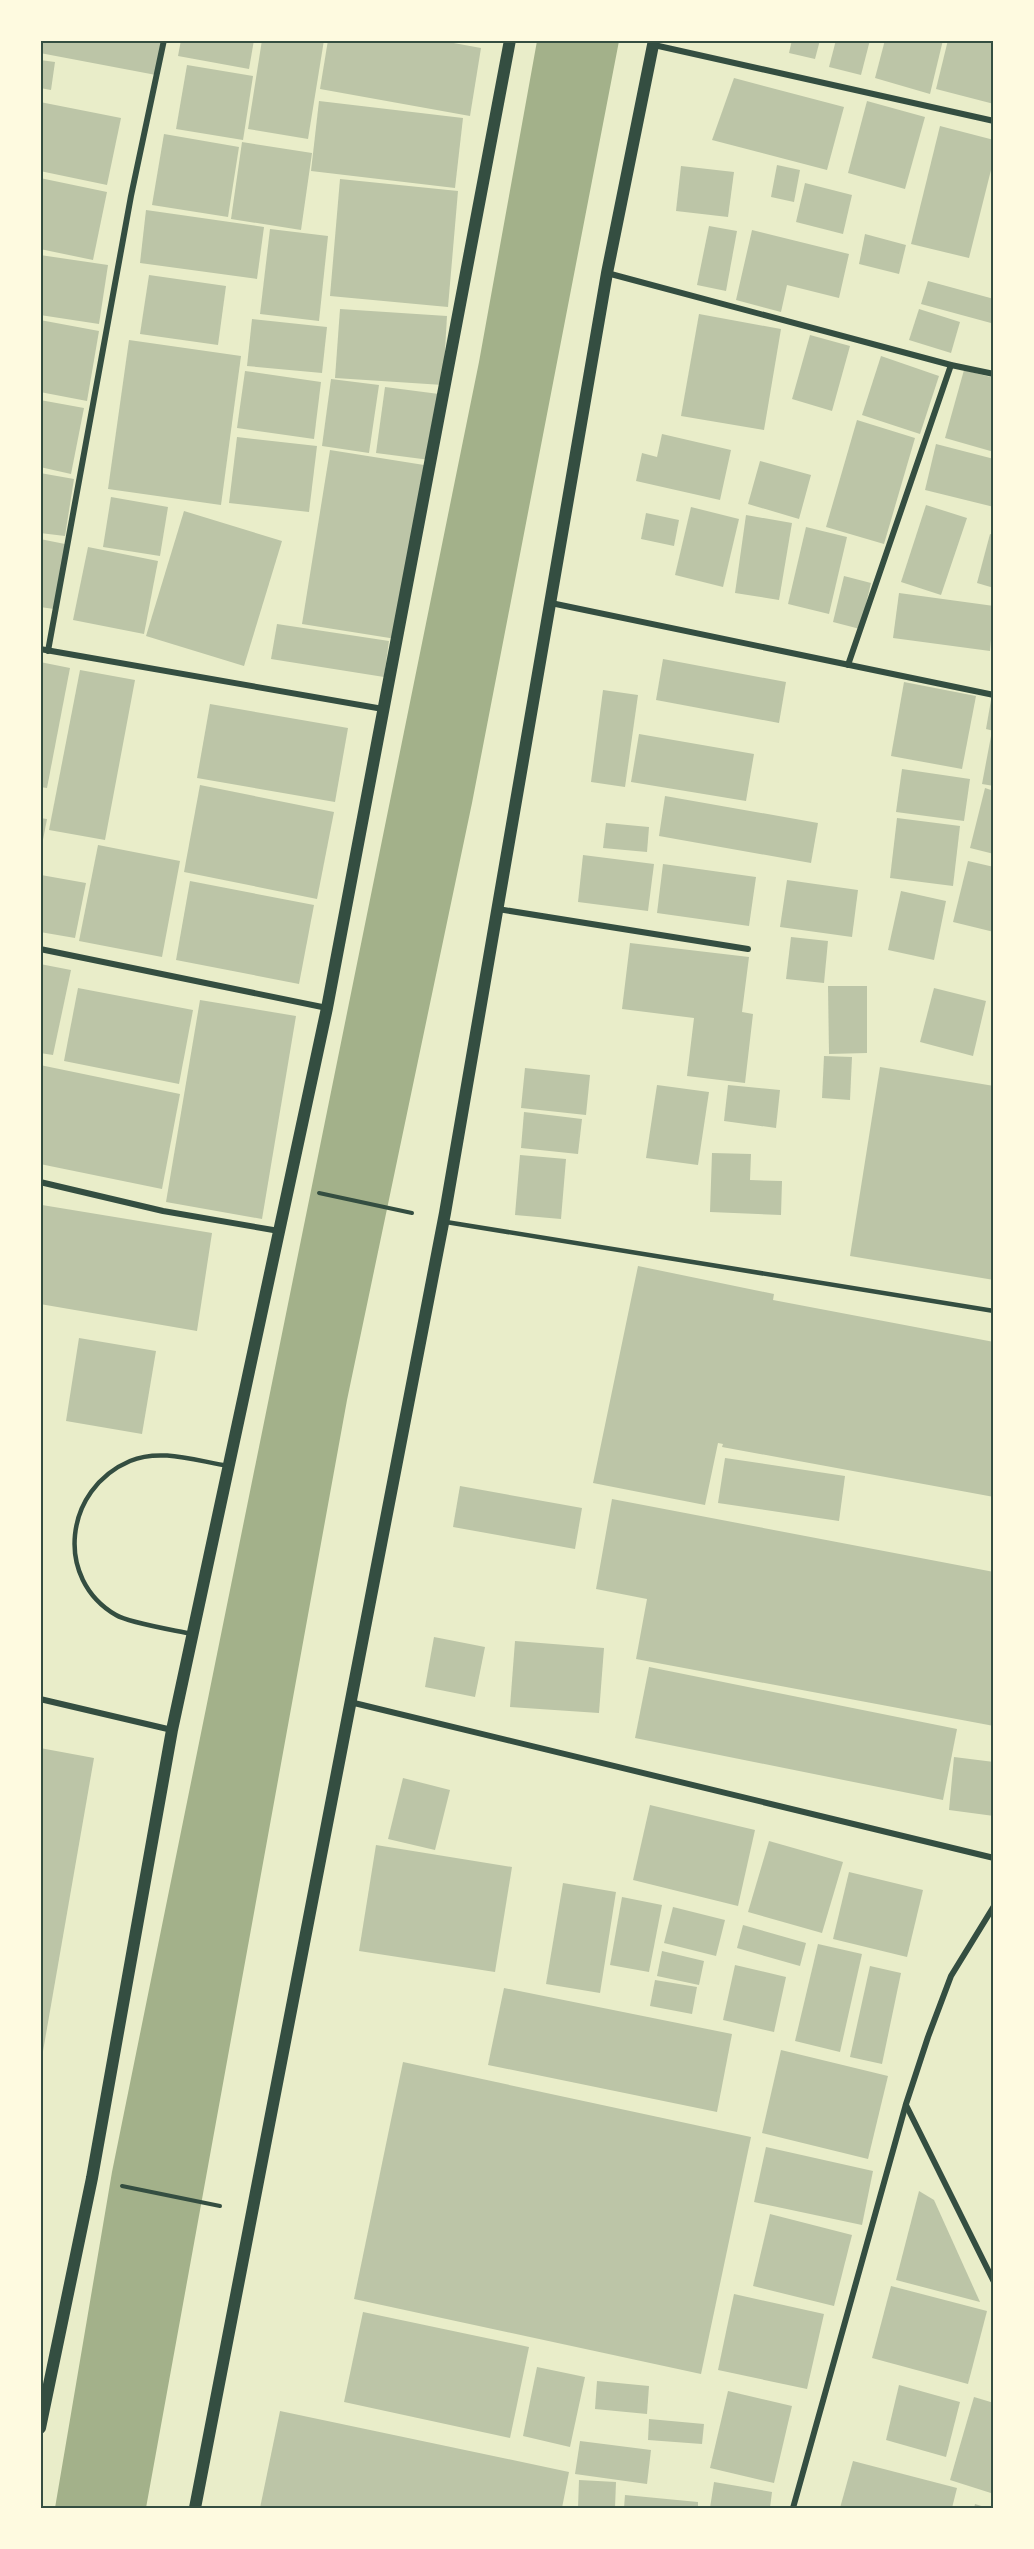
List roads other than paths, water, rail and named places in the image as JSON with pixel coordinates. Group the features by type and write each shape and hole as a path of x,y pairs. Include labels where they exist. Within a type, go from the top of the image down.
{"main road":[{"path":"40,2428 92,2178 172,1730 327,1008 508,41"},
{"path":"195,2508 443,1221 608,273 654,43"}],"street":[{"path":"164,40 131,196 44,650 384,709"},
{"path":"654,43 993,121"},
{"path":"608,273 951,365 993,374"},
{"path":"848,665 951,365"},
{"path":"551,603 993,695"},
{"path":"498,909 748,949"},
{"path":"40,949 327,1008"},
{"path":"40,1182 163,1211 279,1231"},
{"path":"40,1698 172,1730"},
{"path":"349,1702 993,1858"},
{"path":"792,2508 906,2104 951,1976 993,1906"},
{"path":"906,2104 991,2273 993,2282"}],"lane":[{"path":"443,1221 993,1311"},
{"path":"193,1635 118,1617 98,1603 77,1568 74,1527 84,1503 100,1479 129,1461 159,1453 229,1466"}]}
